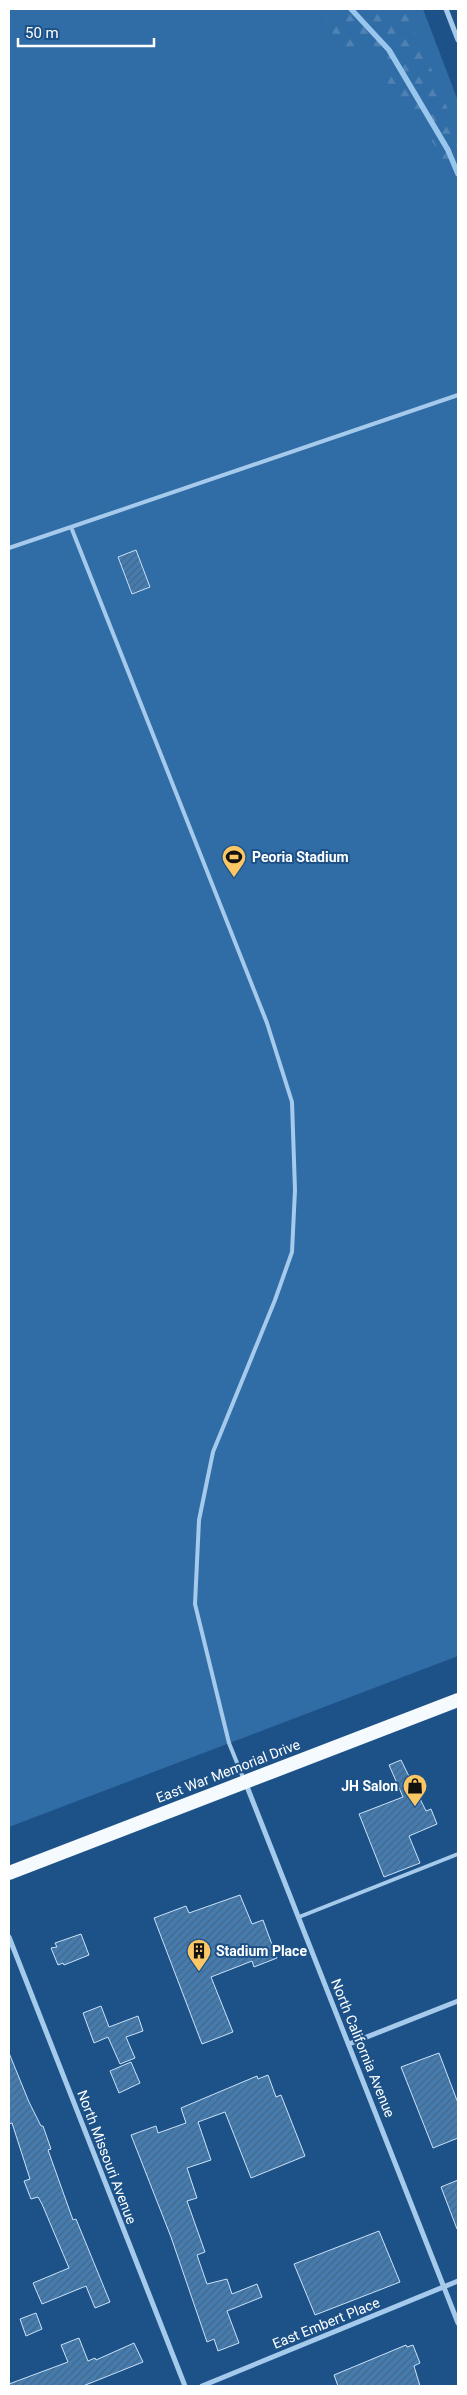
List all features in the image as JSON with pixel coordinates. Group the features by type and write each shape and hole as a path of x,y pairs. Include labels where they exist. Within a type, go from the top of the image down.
{"highway":[{"name":"East War Memorial Drive","path":"9,1873 458,1700"}],"street":[{"path":"446,9 458,40"},
{"name":"North California Avenue","path":"245,1782 458,2323"},
{"name":"North Missouri Avenue","path":"9,1937 185,2386"},
{"path":"349,2044 458,2001"},
{"name":"East Embert Place","path":"202,2386 458,2282"}],"lane":[{"path":"9,548 458,395"},
{"path":"71,527 267,1023 292,1102 296,1190 292,1252 275,1300 213,1452 199,1520 195,1604 229,1743 245,1782"},
{"path":"299,1918 458,1854"}],"green space":[{"name":"Peoria Stadium","path":"9,9 423,9 458,101 458,1656 9,1827"},
{"path":"316,9 404,9 427,58 458,135 458,196 437,148 386,81 374,45 353,52 339,48 323,14"}],"building":[{"path":"136,550 150,587 132,594 118,557"},
{"path":"401,1760 426,1811 431,1809 437,1824 409,1836 420,1863 384,1877 359,1814 403,1797 389,1765"},
{"name":"Stadium Place","path":"240,1895 252,1924 263,1920 277,1958 254,1967 252,1961 211,1977 233,2032 202,2044 154,1918 186,1906 189,1913"},
{"path":"81,1934 89,1955 64,1965 63,1963 58,1965 51,1948 57,1947 55,1943"},
{"path":"101,2006 109,2027 138,2016 143,2031 126,2037 135,2058 120,2064 108,2037 94,2043 83,2013"},
{"path":"9,2053 29,2102 41,2126 43,2126 51,2149 48,2150 73,2220 76,2219 110,2302 95,2308 86,2286 42,2304 33,2283 69,2268 42,2204 38,2197 31,2199 24,2181 30,2179 12,2123 9,2124"},
{"path":"439,2053 458,2103 458,2138 433,2148 401,2067"},
{"path":"131,2062 140,2083 119,2093 110,2071"},
{"path":"268,2075 276,2097 281,2095 305,2156 251,2178 225,2112 198,2122 211,2160 187,2168 197,2198 187,2201 205,2252 197,2255 207,2284 227,2279 232,2294 257,2284 262,2297 227,2311 239,2343 218,2351 214,2339 207,2342 171,2237 131,2135 156,2126 158,2133 186,2123 181,2108 257,2076 258,2079"},
{"path":"458,2180 458,2229 457,2229 441,2187"},
{"path":"379,2231 400,2282 315,2315 294,2264"},
{"path":"36,2313 42,2329 26,2336 20,2319"},
{"path":"79,2338 88,2361 95,2358 96,2360 134,2343 143,2362 83,2386 9,2386 9,2384 68,2362 61,2345"},
{"path":"406,2345 407,2347 413,2345 420,2363 414,2366 420,2386 338,2386 334,2375"}],"waterway":[{"path":"351,9 389,50 448,150 458,174"}],"place":[{"name":"Peoria Stadium","path":"234,878"},
{"name":"JH Salon","path":"415,1807"},
{"name":"Stadium Place","path":"199,1972"}]}
